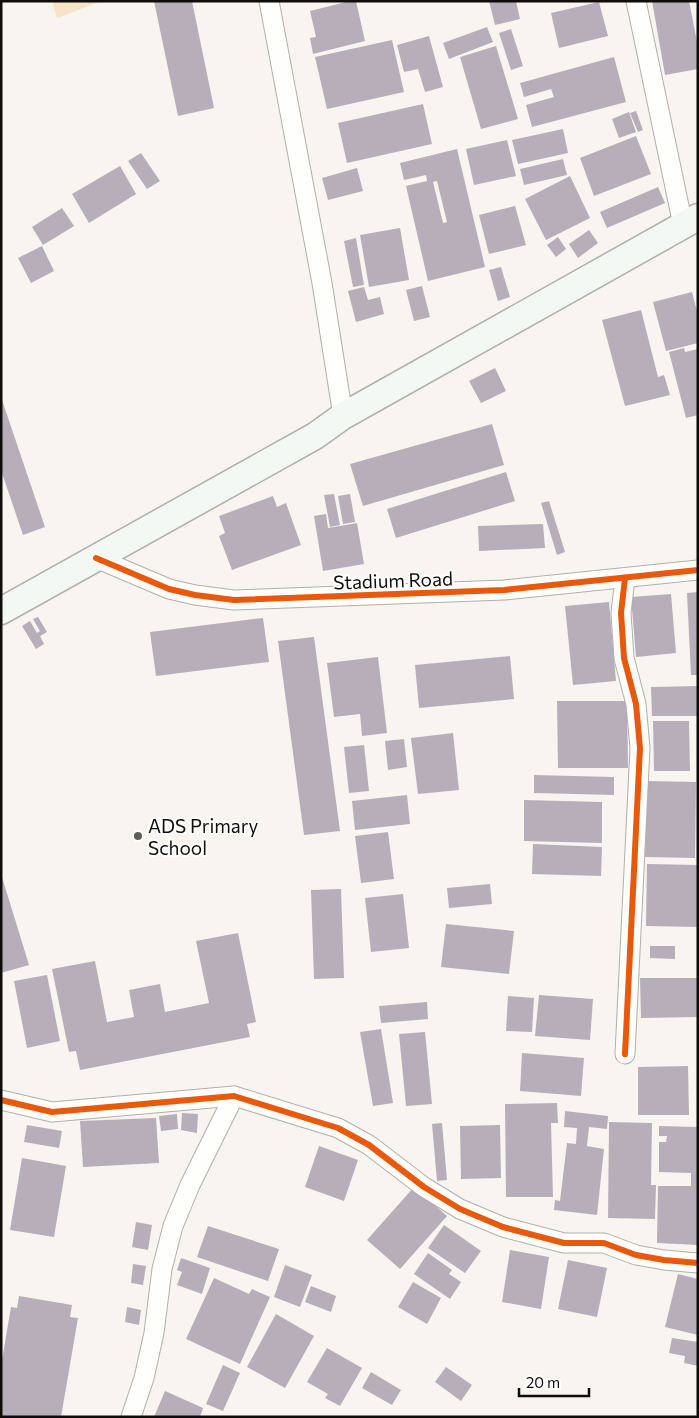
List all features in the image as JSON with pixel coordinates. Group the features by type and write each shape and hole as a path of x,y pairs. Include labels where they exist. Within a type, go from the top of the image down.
{"main road":[{"path":"1,611 315,436 343,416 690,221"}],"street":[{"path":"269,1 322,284 343,416"},
{"path":"636,1 690,221"},
{"name":"Stadium Road","path":"96,558 169,589 195,595 234,600 504,590 698,570"},
{"path":"624,578 621,613 624,658 636,704 640,748 625,1054"},
{"path":"1,1100 52,1112 234,1096 338,1128 369,1145 431,1192 460,1209 503,1227 564,1243 604,1243 636,1255 664,1260 698,1262"},
{"path":"131,1417 144,1378 154,1334 162,1269 173,1226 190,1184 234,1096"}],"shaded area":[{"path":"52,1 102,1 57,18"}],"building":[{"path":"154,1 192,1 214,108 178,116"},
{"path":"356,1 365,41 313,54 310,38 316,37 310,11"},
{"path":"489,1 516,1 520,19 495,25"},
{"path":"652,1 689,1 698,47 698,69 665,75"},
{"path":"599,2 608,36 559,48 551,13"},
{"path":"487,27 493,42 449,59 443,43"},
{"path":"511,29 523,66 511,70 499,33"},
{"path":"429,36 443,87 425,92 418,69 404,72 397,45"},
{"path":"392,40 404,92 327,109 315,57"},
{"path":"496,46 518,119 481,129 460,57"},
{"path":"614,57 626,102 532,127 526,105 554,97 551,89 524,97 520,83"},
{"path":"423,104 432,144 347,163 338,123"},
{"path":"636,111 643,130 638,132 630,113"},
{"path":"629,112 636,132 619,138 612,119"},
{"path":"563,129 568,153 518,164 512,140"},
{"path":"636,136 651,174 594,196 580,158"},
{"path":"507,140 516,176 474,185 466,149"},
{"path":"457,149 485,267 428,281 406,186 427,181 426,175 404,180 400,163","holes":["437,181 447,222 443,223 433,182"]},
{"path":"141,153 160,181 147,189 128,161"},
{"path":"563,159 567,175 524,185 520,169"},
{"path":"120,166 136,194 89,223 72,194"},
{"path":"357,168 363,191 328,200 322,178"},
{"path":"570,176 590,218 546,240 525,199"},
{"path":"658,187 665,203 607,228 600,212"},
{"path":"515,206 526,245 489,254 479,215"},
{"path":"62,208 74,226 43,245 32,227"},
{"path":"400,228 409,280 369,287 360,235"},
{"path":"589,230 598,243 578,258 569,244"},
{"path":"558,237 566,249 556,257 547,245"},
{"path":"356,238 364,285 353,287 344,241"},
{"path":"42,246 54,271 31,283 18,258"},
{"path":"501,267 510,297 498,301 489,270"},
{"path":"422,286 430,317 414,321 406,290"},
{"path":"364,287 368,300 380,297 384,314 356,322 348,291"},
{"path":"692,292 698,315 698,343 666,351 653,302"},
{"path":"641,310 658,377 664,375 670,395 625,406 602,320"},
{"path":"684,348 685,352 698,349 698,415 686,418 669,352"},
{"path":"495,368 506,391 481,403 469,381"},
{"path":"2,400 45,527 23,535 1,470"},
{"path":"492,424 504,465 363,506 350,464"},
{"path":"506,472 515,501 396,538 387,509"},
{"path":"334,494 340,525 330,527 324,495"},
{"path":"350,494 355,522 343,524 338,496"},
{"path":"273,496 277,507 286,503 301,545 232,570 219,536 225,533 219,516"},
{"path":"549,501 565,552 557,555 541,503"},
{"path":"326,514 328,528 357,523 364,564 323,571 314,516"},
{"path":"543,524 545,548 479,551 478,526"},
{"path":"698,592 698,675 691,675 687,593"},
{"path":"671,594 676,653 636,657 631,597"},
{"path":"609,602 616,681 573,685 565,606"},
{"path":"38,617 47,632 40,636 44,644 36,649 22,626 30,621 37,633 40,631 33,619"},
{"path":"263,618 269,662 156,676 150,632"},
{"path":"314,637 340,831 304,835 278,641"},
{"path":"510,656 514,699 419,708 415,665"},
{"path":"378,657 387,733 362,736 360,714 334,717 327,663"},
{"path":"698,686 698,716 652,716 651,687"},
{"path":"557,701 627,701 628,768 558,768"},
{"path":"653,721 689,721 690,771 654,771"},
{"path":"453,733 459,790 418,794 411,738"},
{"path":"404,739 407,767 388,770 385,741"},
{"path":"364,745 369,791 349,793 344,747"},
{"path":"534,775 614,777 614,795 534,793"},
{"path":"646,781 696,782 695,858 645,857"},
{"path":"407,795 410,824 355,830 352,801"},
{"path":"524,800 602,802 602,843 524,841"},
{"path":"388,832 394,879 361,883 355,836"},
{"path":"533,844 602,847 601,876 532,874"},
{"path":"647,864 698,865 698,927 646,926"},
{"path":"1,878 29,965 1,973"},
{"path":"490,884 492,904 449,908 447,888"},
{"path":"341,889 344,978 314,979 311,890"},
{"path":"403,894 409,948 371,952 365,898"},
{"path":"446,924 514,931 509,974 441,967"},
{"path":"238,933 256,1022 247,1024 250,1037 80,1070 76,1051 69,1052 52,969 95,961 107,1022 134,1017 129,990 160,984 165,1012 209,1003 196,941"},
{"path":"650,946 675,946 675,959 650,958"},
{"path":"47,975 60,1041 27,1048 14,981"},
{"path":"640,978 698,978 698,1017 641,1018"},
{"path":"539,995 593,999 590,1040 535,1036"},
{"path":"508,996 534,998 532,1032 506,1031"},
{"path":"427,1002 428,1019 381,1023 379,1006"},
{"path":"381,1029 393,1103 373,1106 360,1032"},
{"path":"425,1032 432,1104 406,1106 399,1034"},
{"path":"522,1053 584,1058 581,1096 520,1091"},
{"path":"688,1066 689,1115 638,1115 638,1067"},
{"path":"557,1103 558,1123 551,1123 553,1197 506,1197 505,1104"},
{"path":"565,1111 608,1116 607,1129 589,1127 587,1146 604,1149 597,1215 554,1210 555,1200 560,1201 567,1143 576,1144 577,1128 564,1127"},
{"path":"182,1113 198,1114 197,1133 181,1130"},
{"path":"177,1114 178,1129 161,1131 159,1116"},
{"path":"156,1118 159,1163 83,1167 80,1121"},
{"path":"609,1122 652,1123 651,1185 656,1185 655,1219 608,1218"},
{"path":"442,1123 447,1180 437,1181 432,1124"},
{"path":"27,1125 62,1131 59,1148 24,1142"},
{"path":"500,1125 501,1178 461,1179 460,1126"},
{"path":"659,1126 698,1127 698,1245 657,1243 658,1186 691,1186 691,1173 659,1172 659,1142 666,1142 667,1136 659,1136"},
{"path":"319,1146 358,1160 344,1201 305,1187"},
{"path":"22,1158 66,1166 54,1237 10,1230"},
{"path":"414,1187 447,1216 400,1269 367,1240"},
{"path":"136,1222 152,1225 148,1250 132,1247"},
{"path":"444,1225 481,1251 465,1273 428,1248"},
{"path":"208,1226 279,1249 268,1281 197,1257"},
{"path":"510,1250 549,1257 541,1309 502,1302"},
{"path":"428,1253 452,1270 449,1274 461,1282 450,1299 414,1274"},
{"path":"181,1258 210,1268 202,1294 177,1285 182,1272 177,1270"},
{"path":"568,1260 607,1268 597,1317 558,1309"},
{"path":"133,1264 146,1266 143,1285 131,1283"},
{"path":"285,1265 312,1275 300,1307 274,1297"},
{"path":"678,1274 698,1279 698,1335 665,1327"},
{"path":"214,1278 249,1294 252,1289 270,1297 240,1364 186,1339"},
{"path":"413,1282 441,1298 427,1324 398,1307"},
{"path":"311,1286 336,1296 331,1312 305,1302"},
{"path":"19,1296 72,1305 70,1317 78,1318 61,1417 1,1417 1,1366 11,1307 17,1308"},
{"path":"127,1307 141,1310 139,1325 125,1322"},
{"path":"276,1314 314,1336 285,1388 247,1367"},
{"path":"672,1338 698,1342 698,1366 684,1363 685,1356 669,1353"},
{"path":"327,1348 362,1368 340,1406 325,1398 328,1394 307,1382"},
{"path":"223,1365 240,1373 223,1411 206,1404"},
{"path":"446,1367 472,1385 461,1401 435,1382"},
{"path":"371,1372 401,1390 392,1405 362,1388"},
{"path":"165,1391 203,1408 200,1417 154,1417"}],"cycle path":[{"path":"96,558 169,589 195,595 234,600 504,590 698,570"},
{"path":"625,578 621,613 624,658 636,704 640,748 625,1054"},
{"path":"1,1100 52,1112 234,1096 338,1128 369,1145 424,1187 460,1209 503,1227 564,1243 604,1243 636,1255 698,1263"}],"place":[{"name":"ADS Primary School","path":"138,836"}]}
